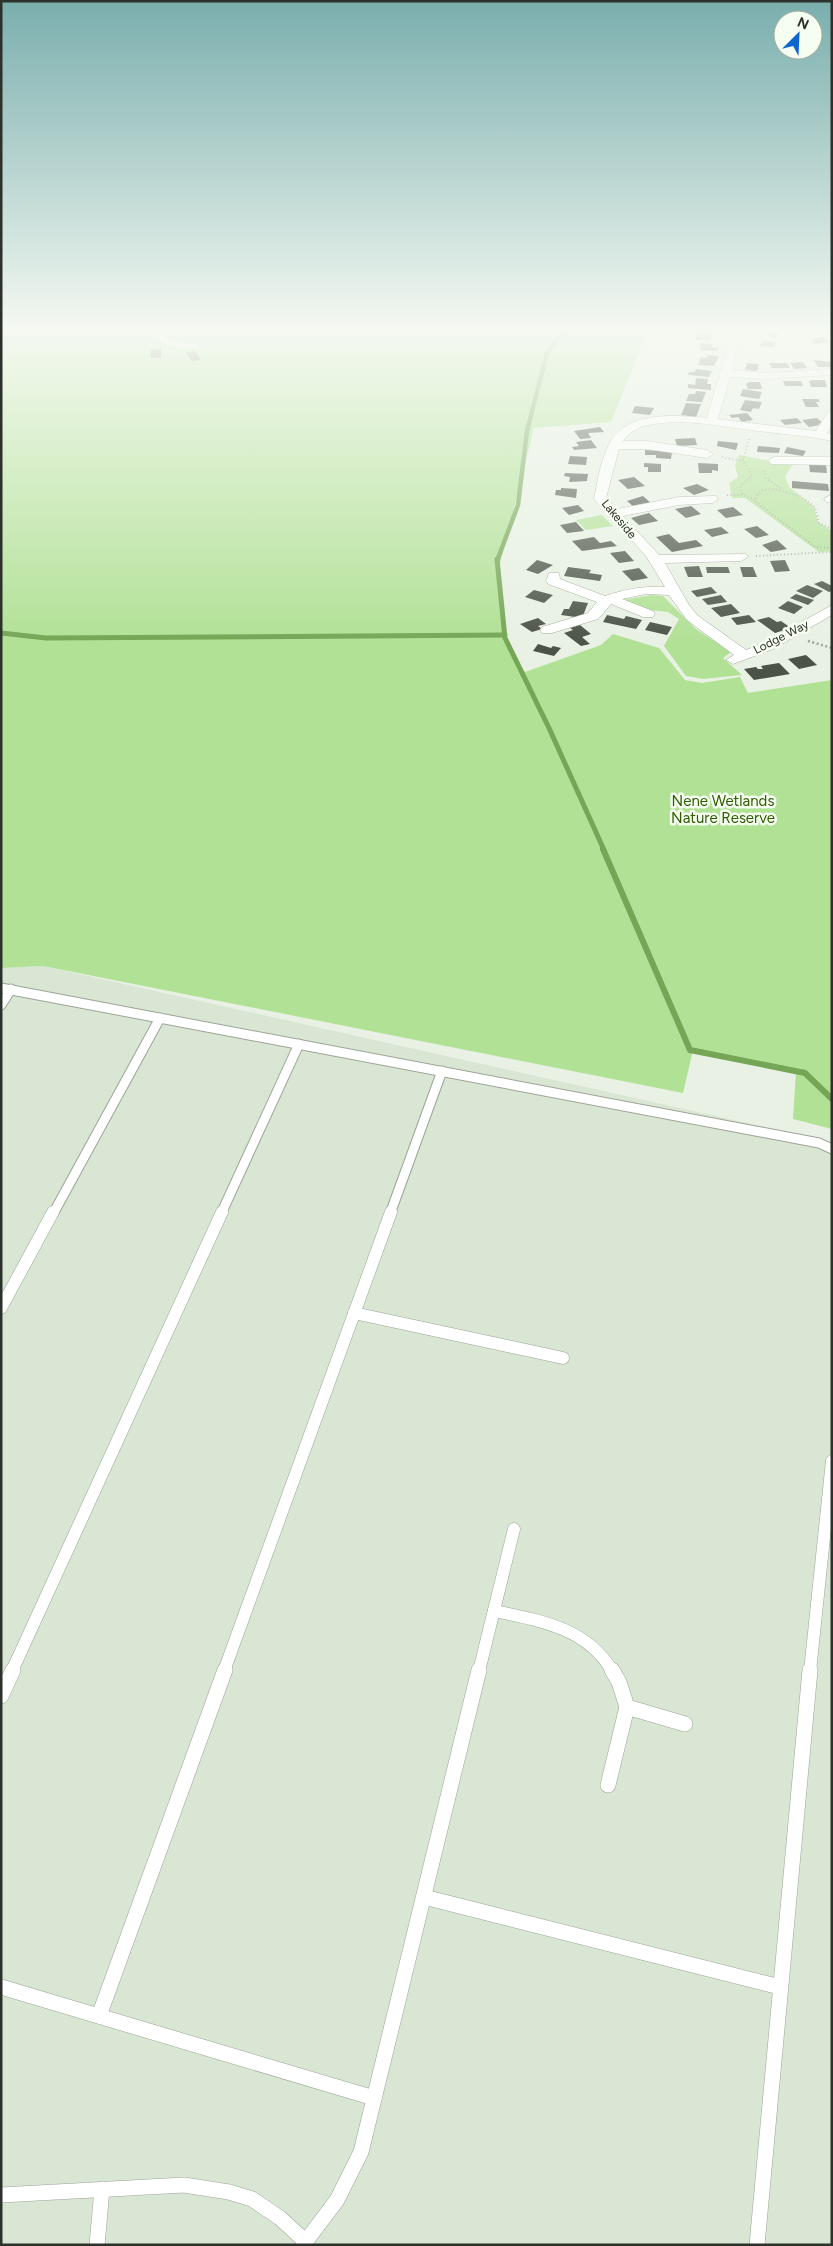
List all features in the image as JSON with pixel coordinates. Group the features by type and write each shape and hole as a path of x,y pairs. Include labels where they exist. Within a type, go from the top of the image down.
{"street":[{"name":"Lakeside","path":"621,435 615,445 600,498 668,576 672,591 687,612 699,623 744,655"},
{"path":"615,445 647,445 707,454"},
{"path":"775,461 832,461"},
{"path":"613,514 679,501 712,499"},
{"path":"655,559 719,551 741,556"},
{"path":"554,576 553,581 648,614"},
{"path":"548,630 593,616 608,600 634,591 672,591"},
{"name":"Lodge Way","path":"729,661 791,634 832,610"}],"lane":[{"path":"1,1004 6,988 819,1143 832,1149"},
{"path":"1,1308 160,1018"},
{"path":"1,1696 299,1044"},
{"path":"99,2016 442,1071"},
{"path":"354,1313 563,1358"},
{"path":"757,2245 798,1788 832,1461"},
{"path":"1,2195 184,2185 228,2192 252,2199 280,2218 304,2243 337,2200 360,2152 514,1529"},
{"path":"494,1611 549,1622 578,1635 592,1646 608,1664 622,1689 627,1707 608,1785"},
{"path":"627,1707 684,1724"},
{"path":"424,1898 780,1987"},
{"path":"1,1987 374,2098"},
{"path":"97,2245 102,2189"}],"path":[{"path":"750,435 743,461 752,476 740,489 744,494 757,500"},
{"path":"832,530 819,523 815,507 800,496 774,489 763,490 757,495 756,502 815,547 832,548"},
{"path":"741,556 832,552"}],"shaded area":[{"path":"43,966 832,1142 832,2245 1,2245 1,968"}],"green space":[{"name":"Nene Wetlands Nature Reserve","path":"1,435 532,435 499,568 500,613 512,655 525,672 601,645 613,634 659,648 685,680 702,683 740,677 748,693 832,680 832,1129 793,1119 796,1071 693,1050 683,1093 43,966 1,968"},
{"path":"739,455 793,465 785,476 789,487 814,507 818,522 832,531 832,551 819,552 745,498 732,498 729,483 738,477 735,466"},
{"path":"602,515 613,526 586,530 576,520"},
{"path":"652,595 663,596 696,629 731,652 723,658 742,675 703,679 686,676 664,646 679,619 668,612 649,610 623,600"}],"building":[{"path":"577,435 589,435 591,438 580,439"},
{"path":"695,438 697,445 677,446 675,439"},
{"path":"591,440 597,448 574,450 572,447 579,446 576,442"},
{"path":"718,441 738,443 736,450 717,446"},
{"path":"758,446 780,448 779,453 757,452"},
{"path":"787,447 806,451 803,456 784,453"},
{"path":"645,450 672,452 671,459 656,458 656,455 645,455"},
{"path":"570,456 587,457 586,465 568,464"},
{"path":"644,463 661,464 661,472 648,472 648,467 644,467"},
{"path":"698,463 718,464 718,471 712,470 712,473 699,473"},
{"path":"809,464 826,465 827,473 810,472"},
{"path":"565,473 588,474 587,481 569,482 570,477 564,476"},
{"path":"634,477 645,486 628,489 618,480"},
{"path":"792,481 828,484 829,491 792,488"},
{"path":"697,484 709,490 694,495 683,488"},
{"path":"561,488 577,489 576,498 555,495 556,490 561,490"},
{"path":"643,496 652,504 635,508 627,501"},
{"path":"578,505 584,511 569,515 562,508"},
{"path":"691,506 701,514 686,518 675,509"},
{"path":"733,507 743,515 726,518 717,510"},
{"path":"649,513 658,521 639,525 631,518"},
{"path":"576,522 584,531 567,533 560,525"},
{"path":"757,526 769,535 756,538 744,529"},
{"path":"721,527 729,533 712,537 704,530"},
{"path":"669,534 679,543 696,540 703,546 672,552 656,537"},
{"path":"594,537 600,543 611,541 617,546 582,551 572,541"},
{"path":"777,540 787,549 771,552 762,545"},
{"path":"625,551 634,561 619,563 610,553"},
{"path":"537,560 553,565 538,574 526,570"},
{"path":"785,560 790,571 775,572 770,561"},
{"path":"699,566 703,577 688,577 684,567"},
{"path":"568,567 591,570 589,573 602,575 600,581 564,576"},
{"path":"706,567 728,567 730,573 707,573"},
{"path":"740,567 753,567 757,577 743,577"},
{"path":"639,568 648,578 632,581 622,571"},
{"path":"822,581 832,586 832,591 829,592 814,584"},
{"path":"807,585 823,591 813,598 796,591"},
{"path":"711,587 717,593 697,597 691,591"},
{"path":"534,590 553,595 544,603 525,597"},
{"path":"796,594 814,600 808,605 790,598"},
{"path":"721,595 727,602 708,605 702,599"},
{"path":"573,601 588,603 582,618 561,615 564,609 569,609"},
{"path":"788,601 803,607 794,614 778,608"},
{"path":"731,604 740,613 721,617 711,608"},
{"path":"607,615 624,619 626,616 642,620 636,629 603,622"},
{"path":"749,615 756,622 737,625 731,618"},
{"path":"769,617 777,622 781,621 791,628 775,633 757,620"},
{"path":"538,618 546,624 538,626 542,629 532,632 520,624"},
{"path":"650,622 672,627 667,635 645,630"},
{"path":"580,625 591,634 582,637 590,644 581,646 564,633 573,630 570,628"},
{"path":"538,644 551,648 553,646 561,648 554,656 533,651"},
{"path":"806,655 817,665 799,669 788,659"},
{"path":"779,663 790,674 754,680 744,669 756,667 763,669 761,666"}],"waterway":[{"path":"497,561 518,505 527,435"},
{"path":"497,561 505,635"},
{"path":"1,633 46,638 505,635"},
{"path":"505,635 604,850"},
{"path":"603,849 690,1050 805,1073 832,1099"}]}
